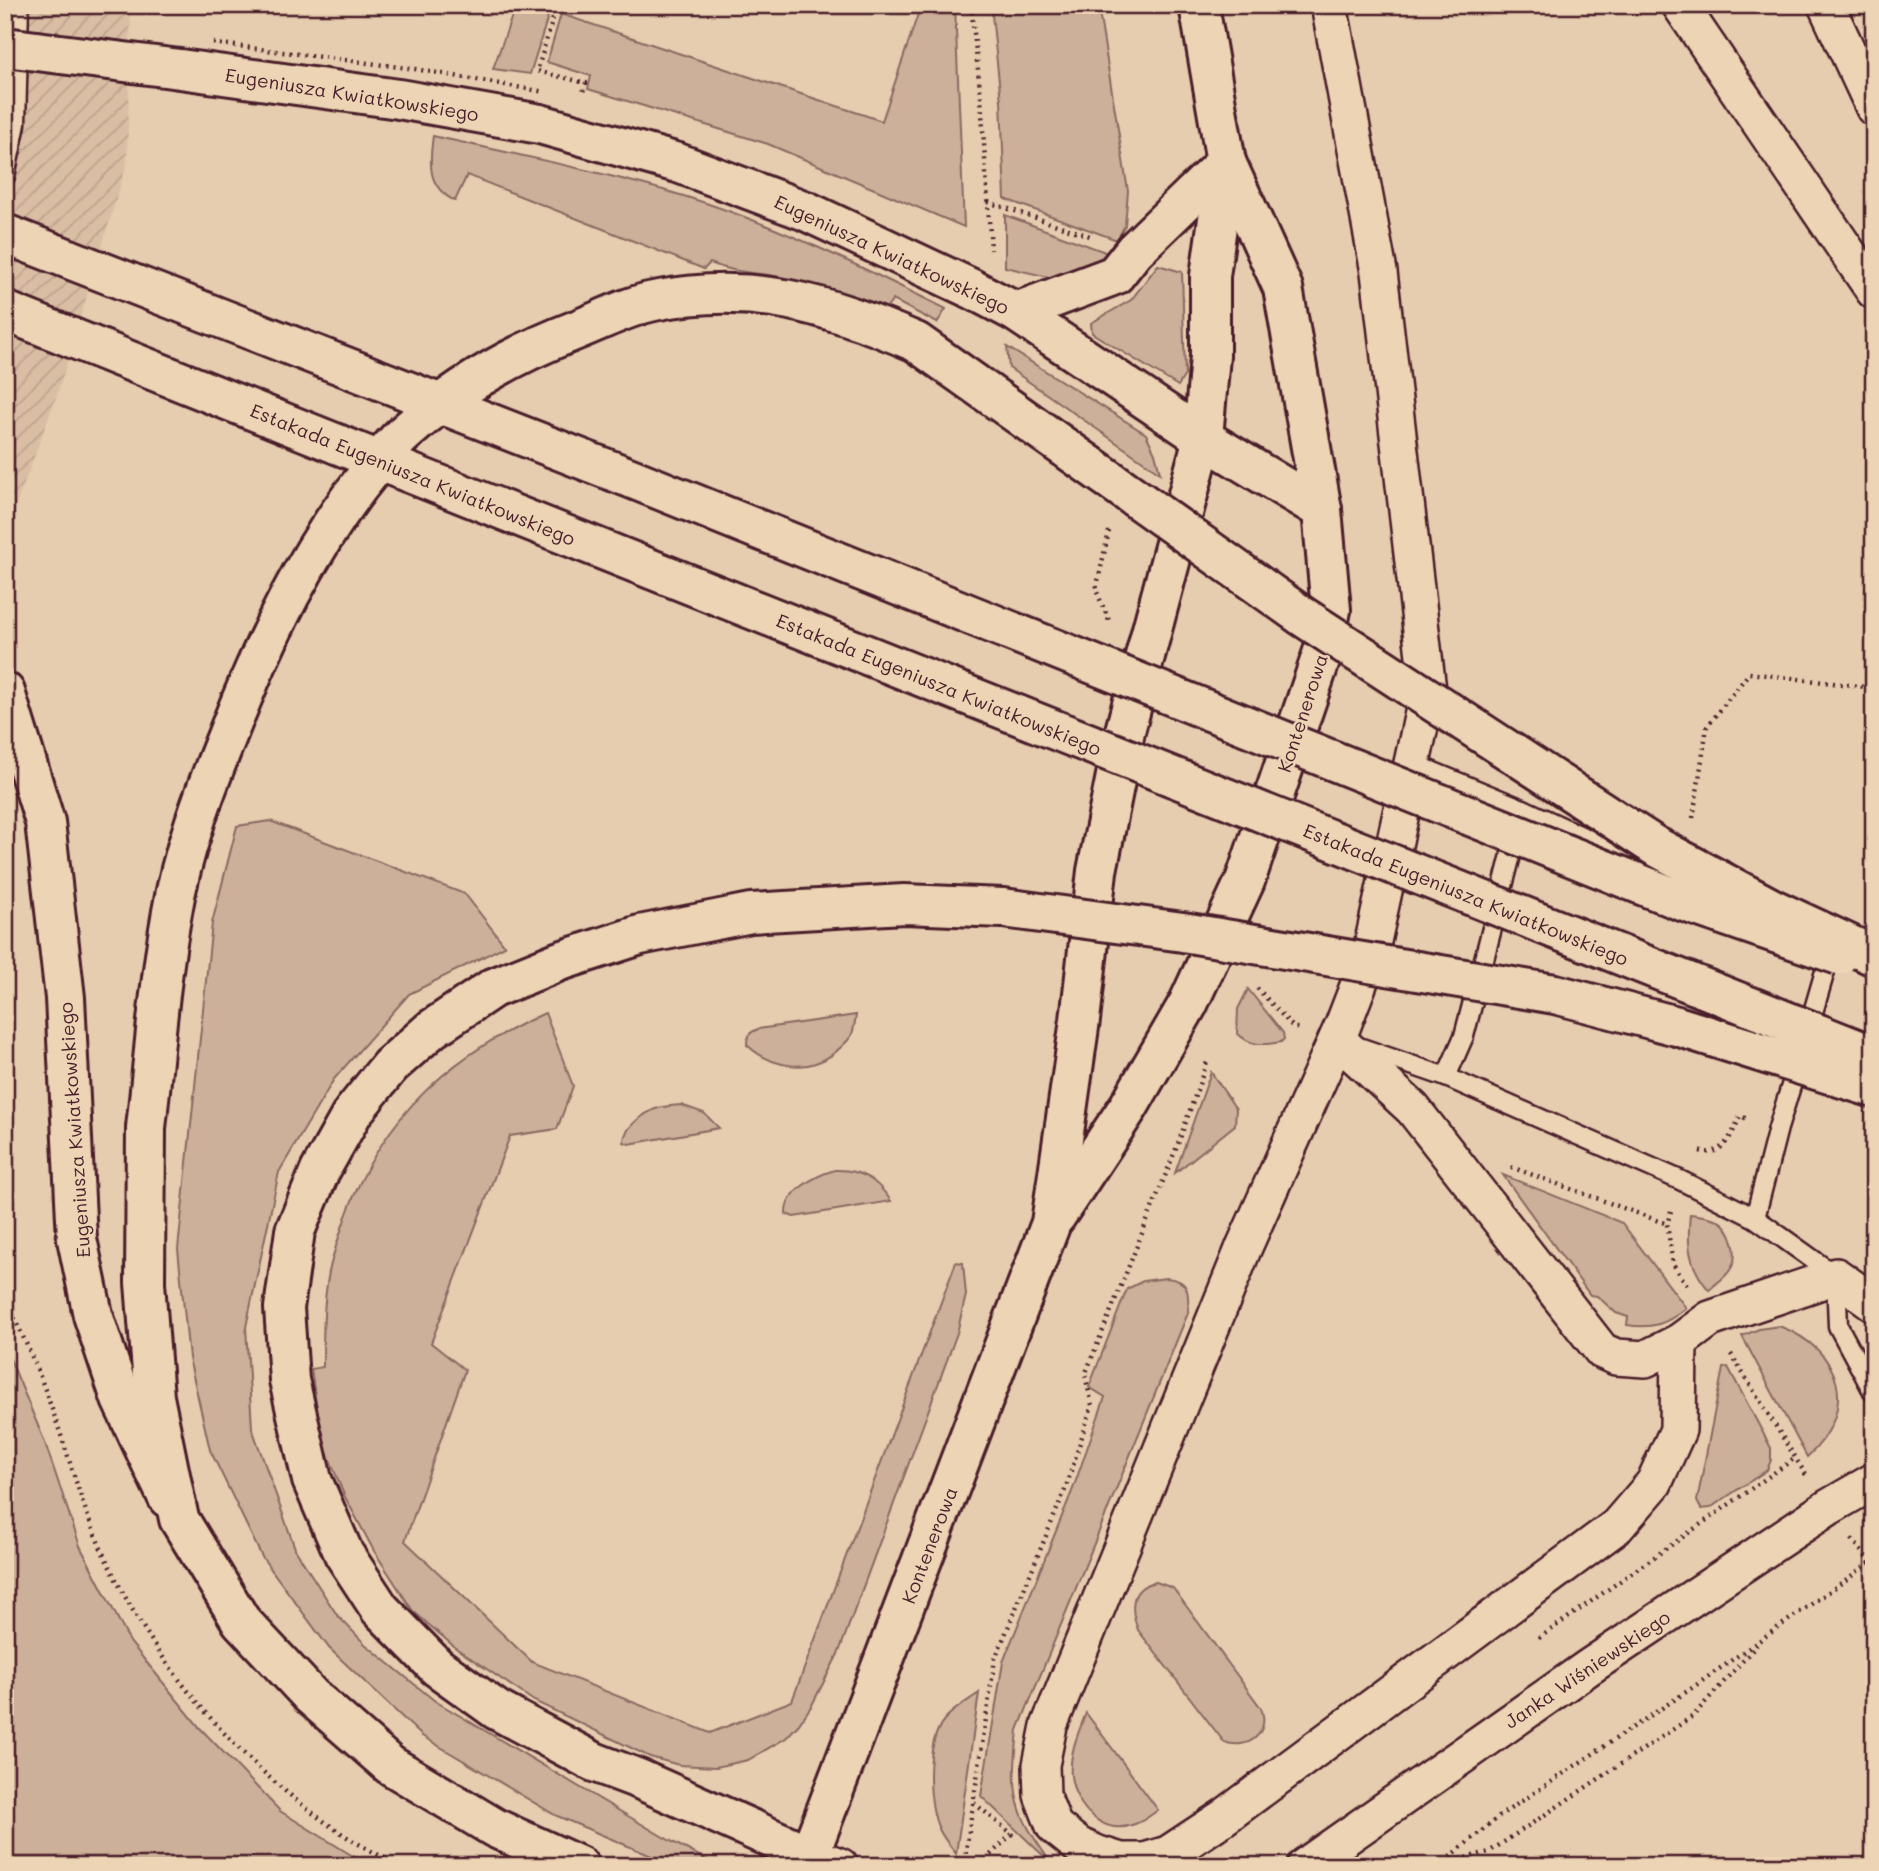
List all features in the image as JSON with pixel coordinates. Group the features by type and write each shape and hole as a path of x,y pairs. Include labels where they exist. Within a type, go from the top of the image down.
{"main road":[{"name":"Kontenerowa","path":"1051,1223 1129,1106 1182,1015 1245,881 1323,652 1331,610 1322,510 1283,288 1226,162 1199,5"},
{"name":"Eugeniusza Kwiatkowskiego","path":"5,47 399,99 542,108 806,211 972,289 1016,312 1202,438 1322,510"},
{"name":"Kontenerowa","path":"818,1862 1051,1223 1080,1020 1097,871 1125,731 1202,438 1210,356 1210,276 1226,162"},
{"path":"1016,312 1115,275 1135,251 1226,162"},
{"path":"5,234 646,485 1682,901 1874,967"},
{"path":"178,1518 154,1397 145,1283 146,1128 172,910 199,806 253,670 315,550 354,491 404,433 464,384 522,353 652,301 723,292 761,294 814,304 866,321 916,342 1302,616 1655,846 1773,909 1874,956"},
{"name":"Estakada Eugeniusza Kwiatkowskiego","path":"5,311 1874,1056"},
{"name":"Eugeniusza Kwiatkowskiego","path":"5,692 45,822 65,998 78,1239 93,1315 121,1399 178,1518 241,1620 311,1696 390,1765 495,1828 579,1866"},
{"path":"818,1862 639,1779 594,1762 497,1710 437,1667 380,1609 344,1554 312,1480 289,1380 284,1308 295,1231 320,1171 353,1112 390,1066 432,1029 494,988 560,961 640,935 751,914 904,904 1003,908 1183,932 1555,994 1677,1026 1874,1088"}],"street":[{"path":"1329,5 1379,272 1428,690 1370,955 1337,1039 1244,1247 1049,1726 1041,1765 1042,1794 1054,1826 1078,1845 1121,1861 1145,1861 1168,1854 1202,1833 1618,1526 1654,1483 1678,1430 1679,1342"},
{"path":"1680,5 1874,291"},
{"path":"1826,5 1874,108"},
{"path":"1337,1039 1413,1109 1602,1351 1630,1360 1645,1359 1679,1342 1710,1318 1836,1276 1874,1303"},
{"name":"Janka Wiśniewskiego","path":"1305,1866 1600,1659 1829,1507 1874,1481"}],"lane":[{"path":"5,176 16,124 19,5"},
{"path":"1412,763 1523,809 1661,873 1828,961 1777,1128 1755,1218"},
{"path":"1446,1077 1464,1036 1523,809"},
{"path":"1337,1039 1446,1077 1680,1180 1755,1218 1836,1276 1838,1326 1874,1393"}],"path":[{"path":"557,5 537,71 586,83"},
{"path":"971,5 981,98 991,250"},
{"path":"210,42 415,69 542,108"},
{"path":"1707,727 1749,673 1874,688"},
{"path":"1501,1163 1667,1224"},
{"path":"5,1298 48,1398 91,1523 134,1614 189,1692 243,1753 291,1796 345,1835 399,1866"},
{"path":"1441,1864 1501,1815 1872,1563"},
{"path":"1441,1864 1489,1852 1693,1716 1763,1638"},
{"path":"964,1864 983,1862 1012,1834 974,1803"}],"shaded area":[{"path":"5,5 131,5 127,163 57,395 5,535"},
{"path":"516,5 535,5 550,10 530,74 493,69"},
{"path":"921,5 955,5 964,227 768,144 588,89 591,76 547,62 561,14 882,121"},
{"path":"991,5 1098,5 1128,191 1125,225 1117,240 1005,199 1001,101"},
{"path":"433,136 561,164 721,208 819,248 946,309 937,323 893,300 884,311 798,281 710,263 704,269 467,175 455,201 439,189 432,174"},
{"path":"1005,215 1108,253 1081,271 1053,278 1005,267"},
{"path":"1158,265 1182,272 1185,375 1178,386 1092,333 1091,323 1131,300"},
{"path":"1007,347 1146,434 1160,473 1009,368"},
{"path":"270,821 465,894 505,946 409,994 334,1079 279,1172 246,1327 252,1428 296,1551 337,1615 365,1644 435,1701 665,1838 718,1866 675,1866 555,1815 422,1736 329,1648 262,1557 210,1450 189,1358 178,1249 212,923 237,826"},
{"path":"1248,989 1283,1033 1284,1039 1281,1042 1258,1044 1247,1041 1237,1033 1238,1009"},
{"path":"545,1013 573,1086 557,1129 510,1136 431,1343 465,1370 405,1541 532,1662 710,1733 792,1701 956,1262 963,1263 966,1295 957,1333 839,1652 812,1705 799,1724 786,1738 748,1760 716,1767 679,1765 650,1757 534,1701 457,1649 413,1611 374,1551 344,1495 321,1437 311,1369 323,1367 324,1307 329,1272 346,1216 361,1181 379,1148 423,1093 479,1049"},
{"path":"856,1015 849,1039 829,1057 817,1062 793,1066 780,1064 747,1045 749,1035 758,1029"},
{"path":"1211,1072 1236,1109 1235,1125 1175,1173"},
{"path":"681,1105 704,1113 719,1128 629,1144 624,1142 630,1127 644,1115 659,1108"},
{"path":"835,1170 853,1171 868,1177 891,1201 794,1217 786,1214 787,1206 796,1191 811,1180"},
{"path":"1503,1175 1622,1223 1686,1308 1659,1324 1627,1325 1628,1317 1616,1313 1597,1296 1590,1295"},
{"path":"1690,1214 1723,1224 1731,1236 1735,1250 1730,1270 1709,1290 1697,1272 1690,1254"},
{"path":"1166,1278 1184,1284 1188,1313 1018,1730 1015,1788 1018,1802 1029,1830 1052,1864 981,1796 1003,1662 1073,1489 1105,1397 1089,1387 1127,1289 1143,1281"},
{"path":"1779,1326 1801,1337 1818,1350 1830,1366 1837,1383 1838,1401 1834,1420 1823,1439 1807,1457 1742,1336 1759,1329"},
{"path":"5,1347 44,1440 80,1546 130,1642 200,1728 280,1811 369,1866 5,1866"},
{"path":"1728,1367 1771,1448 1771,1460 1767,1470 1710,1508 1701,1509 1697,1501 1723,1368"},
{"path":"1156,1582 1173,1588 1261,1708 1263,1725 1260,1732 1249,1742 1224,1742 1138,1630 1133,1607 1136,1594"},
{"path":"979,1693 956,1854 942,1834 932,1806 931,1759 938,1730 944,1720"},
{"path":"1086,1713 1158,1810 1135,1824 1123,1827 1102,1823 1092,1816 1078,1798 1071,1776 1071,1760"}]}
